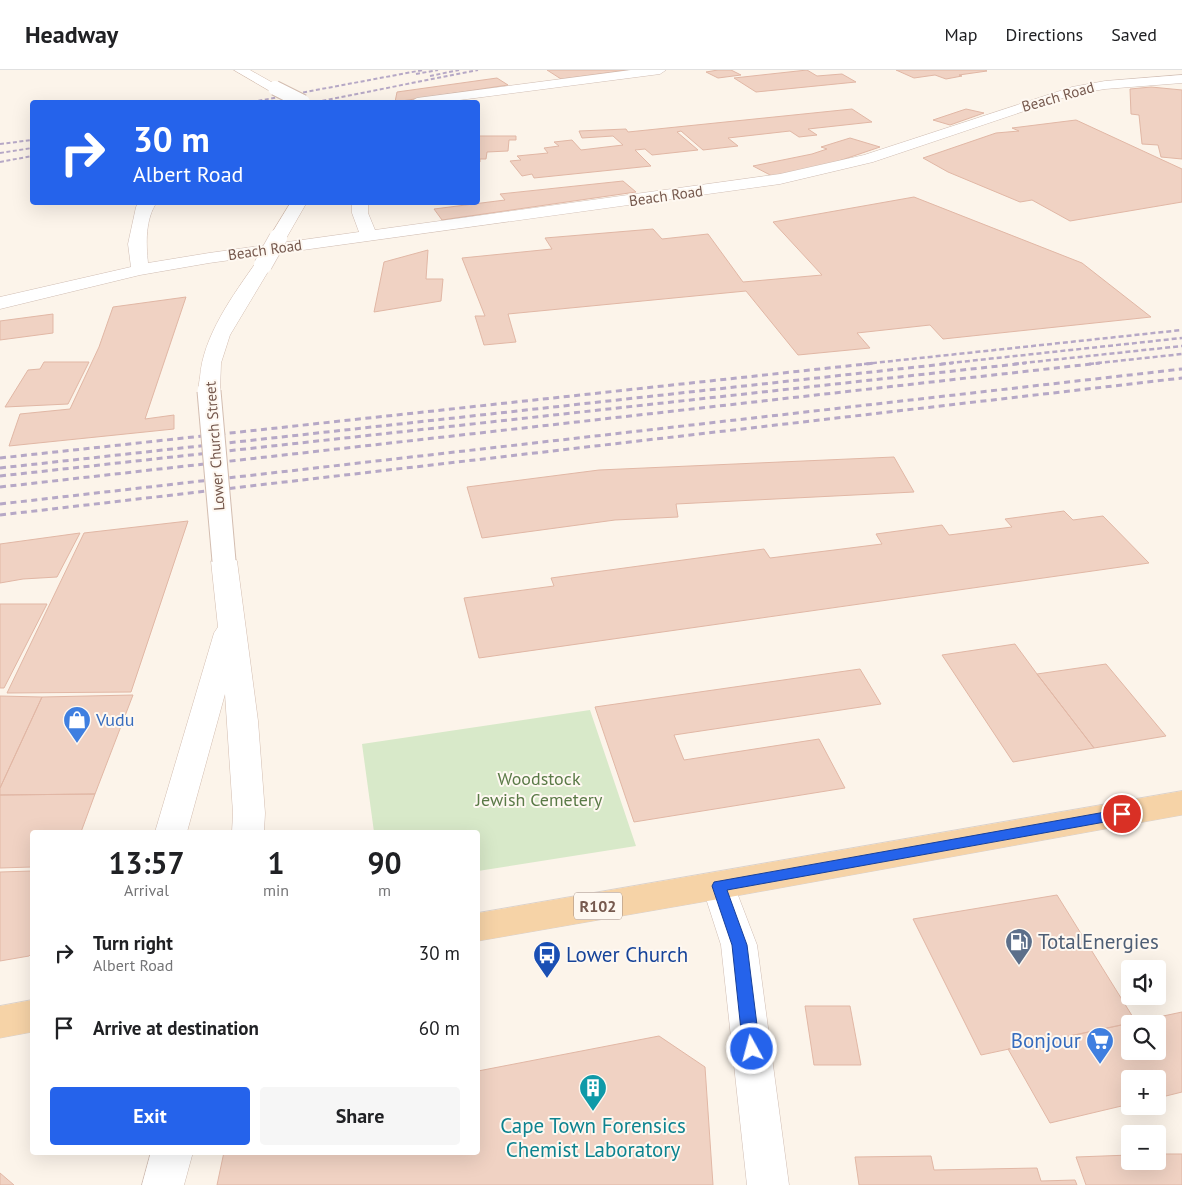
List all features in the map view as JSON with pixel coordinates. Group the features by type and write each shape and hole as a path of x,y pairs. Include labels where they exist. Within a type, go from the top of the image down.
{"main road":[{"name":"R102","path":"480,927 1181,807"},
{"path":"0,1022 30,1016"}],"street":[{"path":"432,100 660,70"},
{"path":"246,73 299,100"},
{"name":"Beach Road","path":"0,303 140,270 209,258 780,179 868,159 1080,89 1129,82 1182,79"},
{"path":"140,270 137,244 146,205"},
{"name":"Lower Church Street","path":"248,830 249,813 244,721 224,561 208,391 210,363 220,335 297,205"},
{"path":"360,205 360,213 369,236"},
{"name":"Lower Church Street","path":"172,830 232,622"},
{"path":"719,886 739,945 768,1185"},
{"path":"163,1185 171,1155"}],"green space":[{"name":"Woodstock Jewish Cemetery","path":"590,710 636,846 480,871 480,830 374,830 362,744"}],"building":[{"path":"547,70 628,70 561,79"},
{"path":"731,70 741,75 718,78 706,72"},
{"path":"807,70 817,76 842,74 856,82 756,92 734,78"},
{"path":"896,70 987,71 946,79 935,75 914,78"},
{"path":"497,78 508,85 408,100 395,100 397,92"},
{"path":"1151,87 1182,90 1182,159 1161,157 1158,145 1142,144 1139,115 1131,114 1130,89"},
{"path":"852,109 872,122 808,129 817,135 799,137 790,131 728,138 738,146 703,150 681,131 677,132 698,150 652,155 645,149 635,150 651,166 534,178 532,174 522,176 510,161 521,160 517,156 548,153 544,148 559,146 554,142 572,140 581,150 623,145 613,136 582,138 579,131 626,129 628,132"},
{"path":"966,109 984,113 950,125 933,120"},
{"path":"1076,120 1182,169 1182,202 1070,221 1032,200 1020,202 948,172 923,158 996,133 1019,131 1012,128"},
{"path":"480,136 516,136 516,140 509,140 508,151 487,152 486,159 480,159"},
{"path":"850,138 880,147 827,165 772,176 753,166 812,154 827,149 821,147"},
{"path":"623,181 636,192 442,220 434,209 480,205 480,203 505,200 500,194"},
{"path":"914,197 1082,263 1151,317 943,339 930,325 857,333 870,348 798,355 746,291 508,314 516,342 484,345 475,316 485,316 462,258 552,249 545,238 653,229 662,239 708,234 743,282 822,275 773,222"},
{"path":"428,250 426,279 443,279 441,301 374,312 384,262"},
{"path":"186,297 145,419 174,415 174,429 9,446 20,414 70,409 99,347 113,307"},
{"path":"53,314 53,333 0,340 0,321"},
{"path":"44,362 89,362 68,404 5,407 28,370 40,369"},
{"path":"894,457 914,492 676,504 678,517 615,520 482,538 467,487 599,470"},
{"path":"1064,511 1073,520 1103,516 1149,563 479,658 464,598 554,586 551,578 764,549 770,558 882,544 876,534 942,525 949,535 1012,527 1005,519"},
{"path":"188,521 131,692 7,693 84,533"},
{"path":"80,533 57,577 23,579 0,583 0,544"},
{"path":"0,604 47,604 4,688 0,688"},
{"path":"1015,644 1094,748 1013,762 942,655"},
{"path":"1106,664 1166,736 1094,748 1037,674"},
{"path":"860,669 881,704 674,735 684,760 819,739 845,788 634,822 595,707"},
{"path":"133,695 95,794 0,795 0,788 42,697"},
{"path":"0,696 42,697 0,788"},
{"path":"95,794 82,830 30,830 30,867 0,868 0,795"},
{"path":"30,871 30,955 0,961 0,872"},
{"path":"1057,895 1121,998 1121,1005 1125,1005 1132,1015 1121,1015 1121,1025 981,1055 913,919"},
{"path":"805,1006 850,1006 861,1065 814,1065"},
{"name":"Bonjour","path":"1182,1012 1182,1092 1166,1096 1166,1070 1121,1070 1121,1106 1050,1123 1008,1049 1121,1025 1121,1060 1166,1060 1166,1015"},
{"name":"Cape Town Forensics Chemist Laboratory","path":"659,1036 705,1067 713,1185 217,1185 223,1155 480,1155 480,1071"},
{"path":"1166,1154 1182,1154 1182,1185 1086,1185 1076,1157 1121,1155 1121,1170 1166,1170"},
{"path":"931,1156 934,1170 1037,1168 1041,1181 1075,1180 1077,1185 859,1185 855,1157"},
{"path":"0,1173 14,1185 0,1185"}],"railway":[{"path":"263,100 423,70"},
{"path":"416,74 438,70"},
{"path":"430,76 459,70"},
{"path":"326,100 478,70"},
{"path":"0,144 30,140"},
{"path":"0,153 30,148"},
{"path":"0,162 30,156"},
{"path":"864,364 1182,330"},
{"path":"941,364 1182,338"},
{"path":"1014,364 1182,346"},
{"path":"1089,364 1182,354"},
{"path":"0,458 875,363"},
{"path":"0,468 953,363"},
{"path":"0,476 1026,363"},
{"path":"0,487 1100,363"},
{"path":"0,504 1182,369"},
{"path":"0,515 1182,378"}],"place":[{"name":"Vudu","path":"77,744"},
{"name":"TotalEnergies","path":"1019,966"},
{"name":"Lower Church","path":"547,979"},
{"name":"Bonjour","path":"1100,1065"},
{"name":"Cape Town Forensics Chemist Laboratory","path":"593,1112"}],"route":[{"path":"752,1049 739,945 719,886 1122,814"}]}
